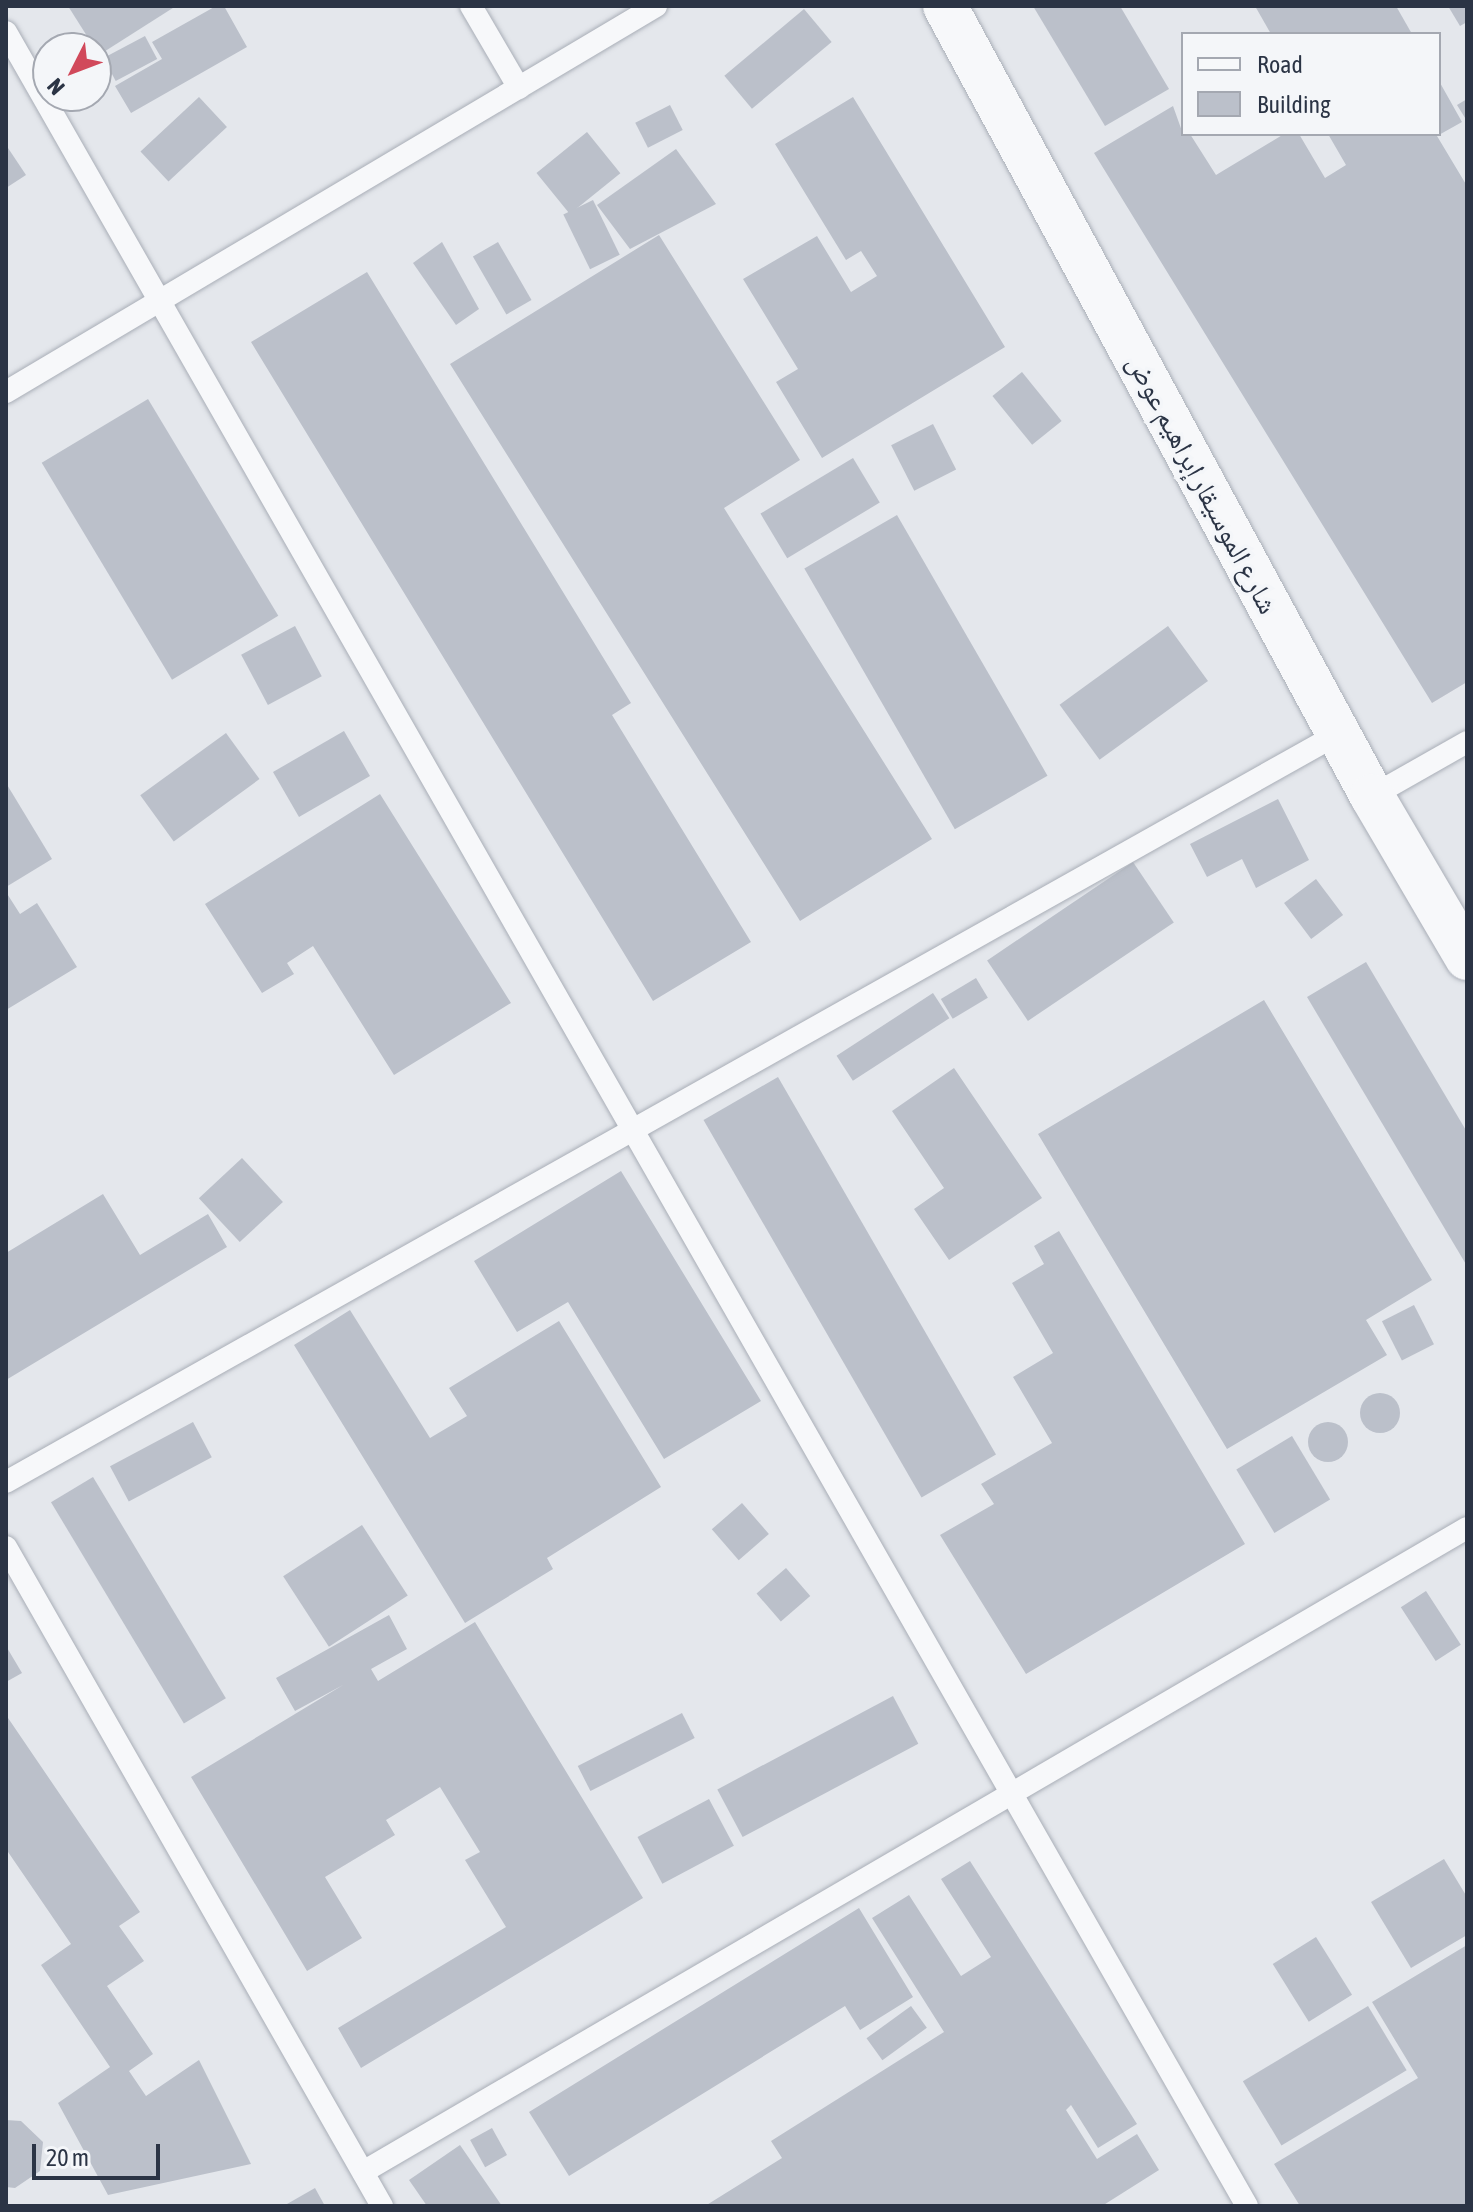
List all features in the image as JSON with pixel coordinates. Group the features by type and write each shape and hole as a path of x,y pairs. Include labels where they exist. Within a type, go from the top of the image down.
{"street":[{"name":"شارع الموسيقار إبراهيم عوض","path":"945,6 1338,734 1467,958"}],"lane":[{"path":"471,6 519,88"},
{"path":"6,392 656,6"},
{"path":"6,32 1247,2206"},
{"path":"6,1482 1338,734"},
{"path":"1372,796 1467,742"},
{"path":"363,2172 1467,1528"},
{"path":"6,1547 382,2206"}],"building":[{"path":"68,6 176,6 112,47 112,32 84,32"},
{"path":"216,6 224,6 247,47 131,113 115,86 162,59 152,42"},
{"path":"1033,6 1120,6 1169,89 1105,126"},
{"path":"1255,6 1396,6 1411,32 1270,32"},
{"path":"1448,6 1467,6 1467,22 1460,26"},
{"path":"804,9 832,42 752,109 724,76"},
{"path":"145,36 157,59 116,81 112,74 112,54"},
{"path":"1441,85 1462,122 1441,134"},
{"path":"199,97 227,127 168,182 140,152"},
{"path":"853,97 1005,347 822,458 776,382 798,369 743,279 817,236 851,292 877,276 861,251 846,260 775,144"},
{"path":"1467,99 1467,121 1457,105"},
{"path":"670,105 683,130 648,148 635,123"},
{"path":"1173,106 1181,136 1191,136 1216,175 1281,136 1300,136 1325,178 1346,165 1329,136 1437,136 1467,186 1467,682 1432,703 1094,153"},
{"path":"587,132 620,173 570,214 536,173"},
{"path":"6,145 26,175 6,188"},
{"path":"676,149 716,204 630,249 597,205"},
{"path":"593,200 620,255 590,269 563,214"},
{"path":"659,235 800,460 724,508 932,839 800,921 450,364"},
{"path":"442,242 479,309 456,325 413,263"},
{"path":"498,242 532,300 506,315 473,256"},
{"path":"367,272 631,703 612,715 751,942 653,1001 251,342"},
{"path":"1022,372 1062,421 1032,445 992,396"},
{"path":"148,399 278,616 172,680 42,463"},
{"path":"933,424 956,469 914,491 891,445"},
{"path":"853,458 880,503 787,558 760,514"},
{"path":"897,515 1048,776 955,829 804,568"},
{"path":"295,626 322,676 268,705 241,655"},
{"path":"1168,626 1208,681 1100,760 1060,705"},
{"path":"344,731 370,776 299,817 273,772"},
{"path":"226,733 260,779 174,841 140,795"},
{"path":"6,783 52,859 6,887"},
{"path":"380,794 511,1003 394,1075 313,946 287,963 294,974 262,993 205,904"},
{"path":"1278,799 1309,860 1256,888 1242,859 1207,877 1190,844"},
{"path":"1133,862 1174,923 1028,1021 987,960"},
{"path":"1316,879 1343,915 1311,939 1284,903"},
{"path":"6,892 20,914 37,903 77,967 6,1010"},
{"path":"1366,962 1467,1132 1467,1266 1307,997"},
{"path":"976,978 988,998 953,1019 941,999"},
{"path":"933,993 949,1018 853,1081 837,1056"},
{"path":"1264,1000 1432,1280 1366,1320 1387,1355 1227,1449 1038,1134"},
{"path":"954,1068 1042,1198 949,1260 914,1209 944,1188 892,1111"},
{"path":"778,1077 996,1455 922,1498 704,1120"},
{"path":"242,1158 283,1202 240,1242 199,1198"},
{"path":"621,1171 761,1401 664,1459 568,1302 517,1332 474,1261"},
{"path":"103,1194 140,1255 208,1214 227,1247 6,1380 6,1253"},
{"path":"1059,1231 1245,1544 1026,1674 940,1535 994,1504 981,1484 1052,1443 1013,1377 1053,1353 1012,1283 1044,1264 1034,1246"},
{"path":"1414,1305 1434,1344 1402,1361 1382,1321"},
{"path":"350,1310 430,1438 467,1416 449,1388 559,1321 661,1487 547,1558 553,1569 465,1623 294,1345"},
{"path":"1380,1393 1394,1399 1400,1413 1394,1427 1380,1433 1366,1427 1360,1413 1366,1399"},
{"path":"193,1422 212,1457 129,1501 110,1466"},
{"path":"1328,1422 1342,1428 1348,1442 1342,1456 1328,1462 1314,1456 1308,1442 1314,1428"},
{"path":"1292,1436 1330,1499 1274,1533 1236,1469"},
{"path":"93,1477 226,1698 184,1723 51,1502"},
{"path":"742,1503 769,1534 739,1560 712,1529"},
{"path":"362,1525 408,1595 329,1647 283,1576"},
{"path":"786,1568 810,1596 781,1622 757,1594"},
{"path":"1426,1591 1461,1645 1436,1661 1401,1607"},
{"path":"389,1615 407,1649 371,1669 378,1681 475,1622 643,1898 361,2068 338,2028 506,1927 465,1860 480,1852 440,1787 386,1820 395,1835 325,1877 362,1938 307,1971 191,1777 343,1685 295,1711 276,1678"},
{"path":"6,1646 22,1673 6,1682"},
{"path":"893,1696 918,1744 743,1837 717,1789"},
{"path":"682,1713 695,1738 590,1791 578,1766"},
{"path":"6,1715 140,1912 119,1926 144,1961 107,1986 153,2054 129,2071 146,2096 199,2060 251,2164 108,2195 58,2103 110,2067 41,1965 71,1944 6,1849"},
{"path":"709,1799 734,1846 662,1884 637,1837"},
{"path":"1444,1859 1467,1897 1467,1935 1411,1968 1371,1902"},
{"path":"970,1861 1137,2124 1098,2148 1071,2105 1066,2110 1097,2159 1137,2134 1159,2170 1102,2206 705,2206 782,2158 771,2141 944,2032 872,1918 909,1895 961,1976 991,1957 941,1879"},
{"path":"859,1908 913,1997 860,2030 845,2006 569,2176 529,2112"},
{"path":"1316,1937 1352,1995 1309,2022 1273,1964"},
{"path":"1467,1945 1467,2206 1300,2206 1274,2164 1418,2078 1372,2002"},
{"path":"911,2006 927,2028 882,2060 867,2038"},
{"path":"1368,2006 1407,2070 1281,2145 1243,2081"},
{"path":"6,2120 21,2121 43,2142 40,2171 15,2188 6,2187"},
{"path":"492,2128 507,2155 485,2167 470,2140"},
{"path":"460,2145 502,2206 427,2206 409,2180"},
{"path":"315,2188 325,2206 287,2204"}]}
